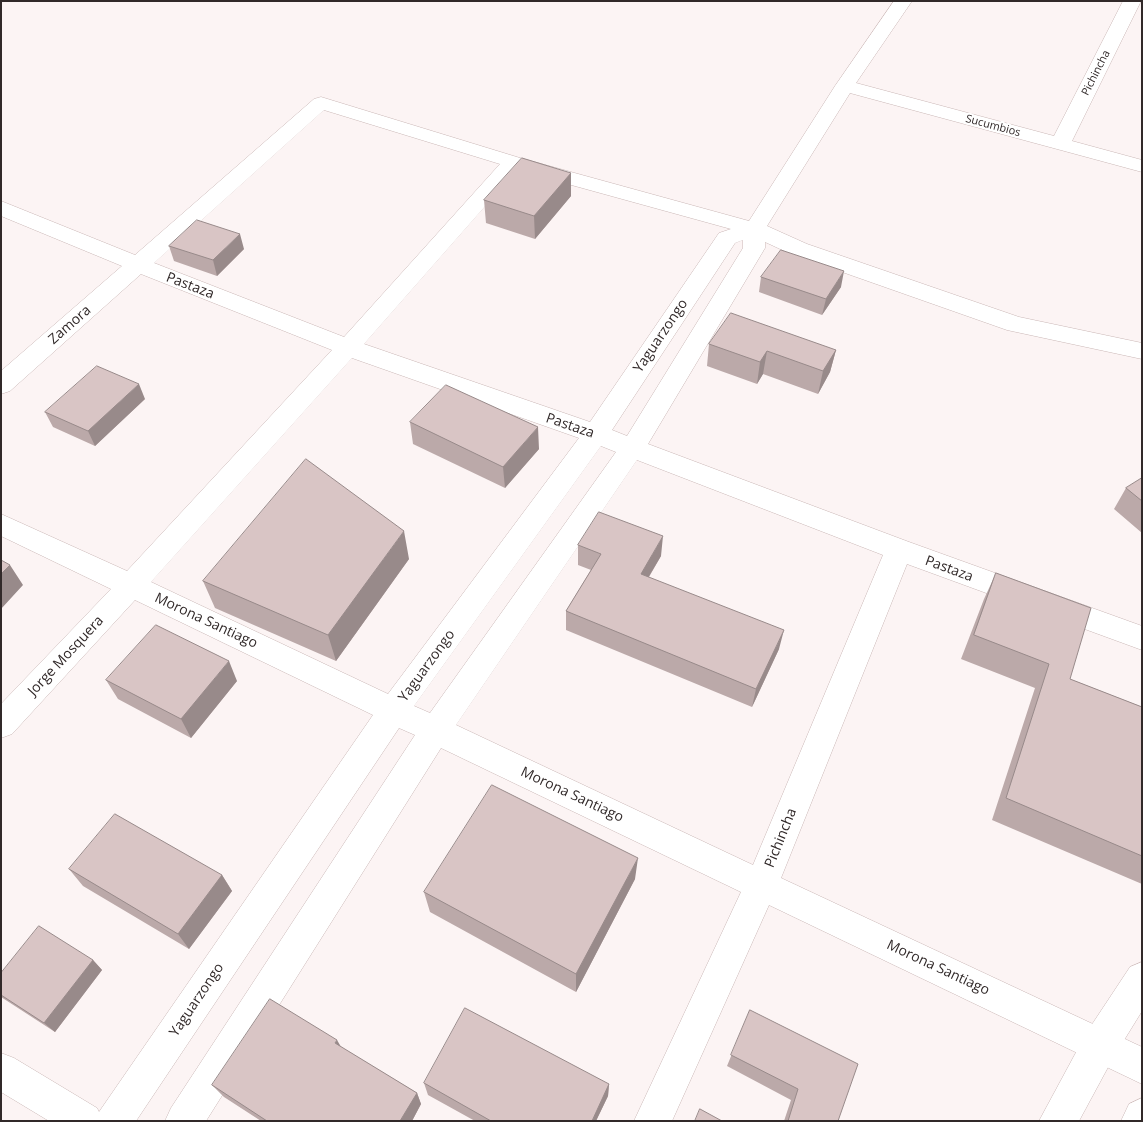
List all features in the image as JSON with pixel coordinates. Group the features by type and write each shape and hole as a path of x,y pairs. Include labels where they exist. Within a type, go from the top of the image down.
{"street":[{"path":"184,1121 435,730 632,448 754,248 754,229 845,86 903,1"},
{"path":"1110,1 1135,5"},
{"name":"Pichincha","path":"1060,145 1135,5"},
{"name":"Sucumbios","path":"845,86 1142,166"},
{"name":"Zamora","path":"1,385 321,103 513,162"},
{"path":"513,162 754,229 799,249 1015,324 1142,351"},
{"name":"Jorge Mosquera","path":"1,725 132,586 348,348 513,162"},
{"name":"Pastaza","path":"1,208 138,265 348,348 596,434 899,550 1142,638"},
{"name":"Yaguarzongo","path":"114,1121 394,710 596,434 727,238 754,229"},
{"name":"Morona Santiago","path":"1,524 1142,1066"},
{"name":"Pichincha","path":"653,1121 762,884 899,550"},
{"path":"1058,1121 1100,1046 1142,979"},
{"path":"1,1071 84,1121"},
{"path":"1140,1121 1142,1117"}],"building":[{"path":"522,158 571,173 534,216 484,200"},
{"path":"197,220 240,234 213,260 169,246"},
{"path":"781,250 844,271 826,299 761,277"},
{"path":"731,313 836,350 823,371 767,351 760,362 709,344"},
{"path":"97,366 139,384 88,431 45,412"},
{"path":"446,385 538,427 503,467 410,422"},
{"path":"306,459 404,531 328,635 203,581"},
{"path":"1142,478 1142,501 1126,488"},
{"path":"599,512 663,536 641,574 784,630 756,689 566,611 601,554 578,545"},
{"path":"1,560 10,565 1,574"},
{"path":"996,573 1091,608 1070,679 1142,707 1142,856 1006,798 1049,664 974,635"},
{"path":"156,625 229,661 181,719 106,680"},
{"path":"492,785 638,858 576,974 424,892"},
{"path":"115,814 222,875 178,934 69,869"},
{"path":"39,926 93,960 44,1023 1,995 1,973"},
{"path":"270,999 337,1040 335,1043 417,1093 400,1121 267,1121 212,1085"},
{"path":"465,1008 609,1084 592,1121 491,1121 424,1083"},
{"path":"750,1010 858,1064 838,1121 788,1121 798,1089 731,1055"},
{"path":"700,1109 722,1121 695,1121"}]}
